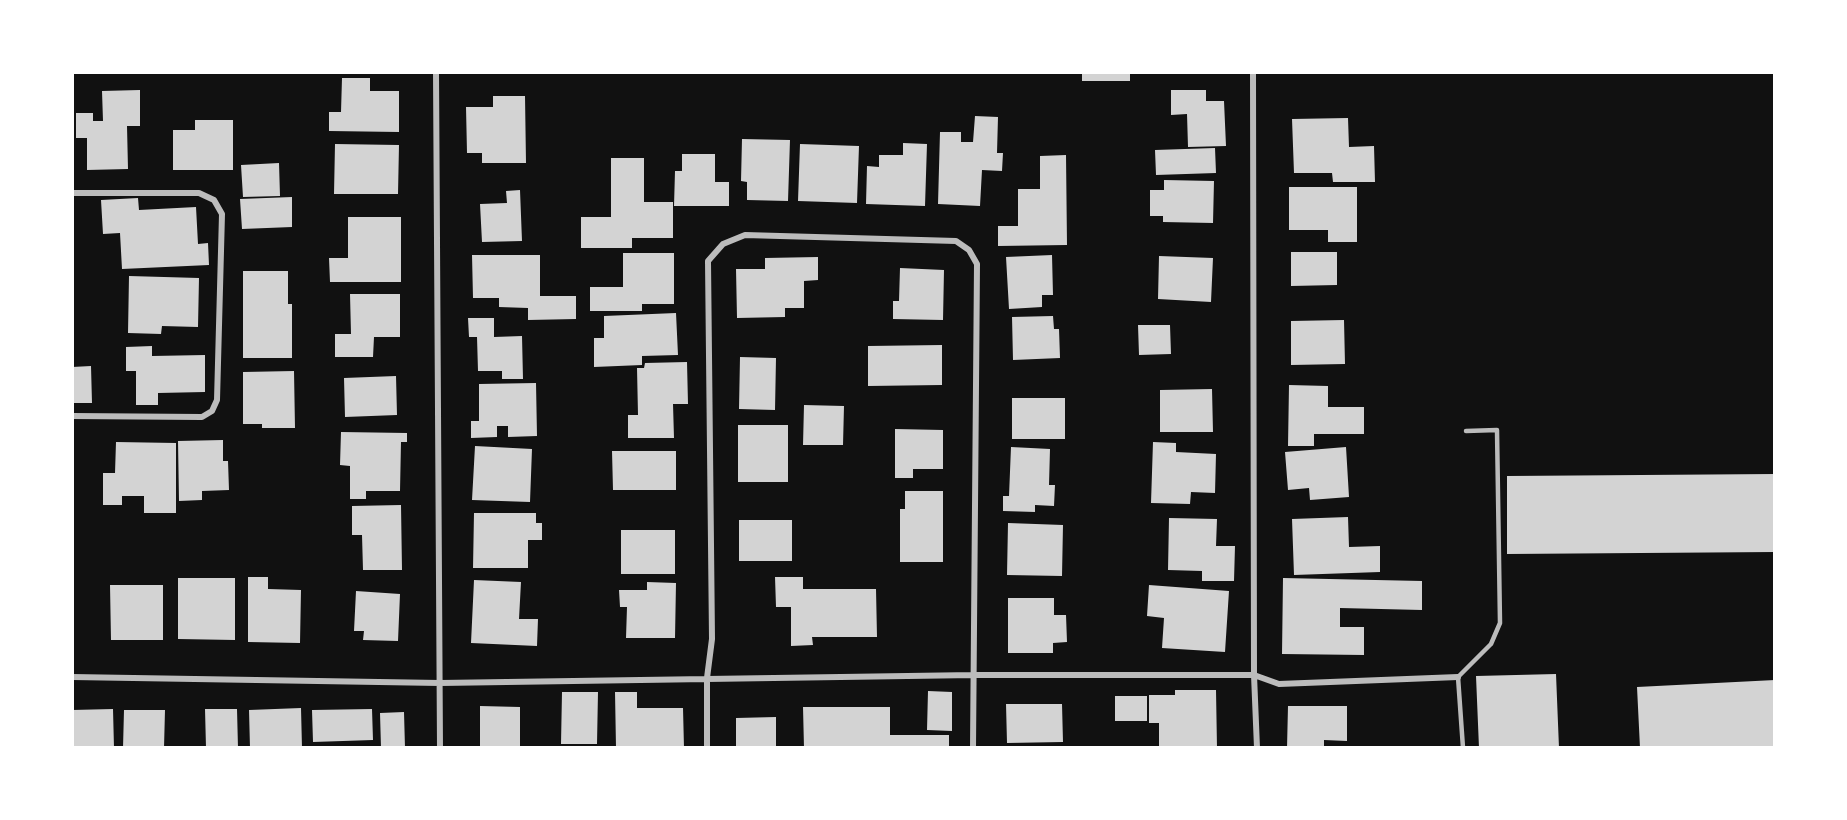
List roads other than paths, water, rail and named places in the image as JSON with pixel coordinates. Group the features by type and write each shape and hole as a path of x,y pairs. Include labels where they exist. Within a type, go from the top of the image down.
{"street":[{"path":"436,72 440,748"},
{"path":"1253,72 1254,675 1257,748"},
{"path":"72,193 200,193 214,200 222,214 217,400 212,411 202,417 72,416"},
{"path":"707,748 707,678 712,639 708,261 723,244 746,235 956,241 969,250 977,264 973,748"},
{"path":"72,677 440,683 974,675 1254,675 1279,684 1458,677"}],"lane":[{"path":"1463,748 1458,677 1491,644 1500,623 1497,430 1466,431"}]}
